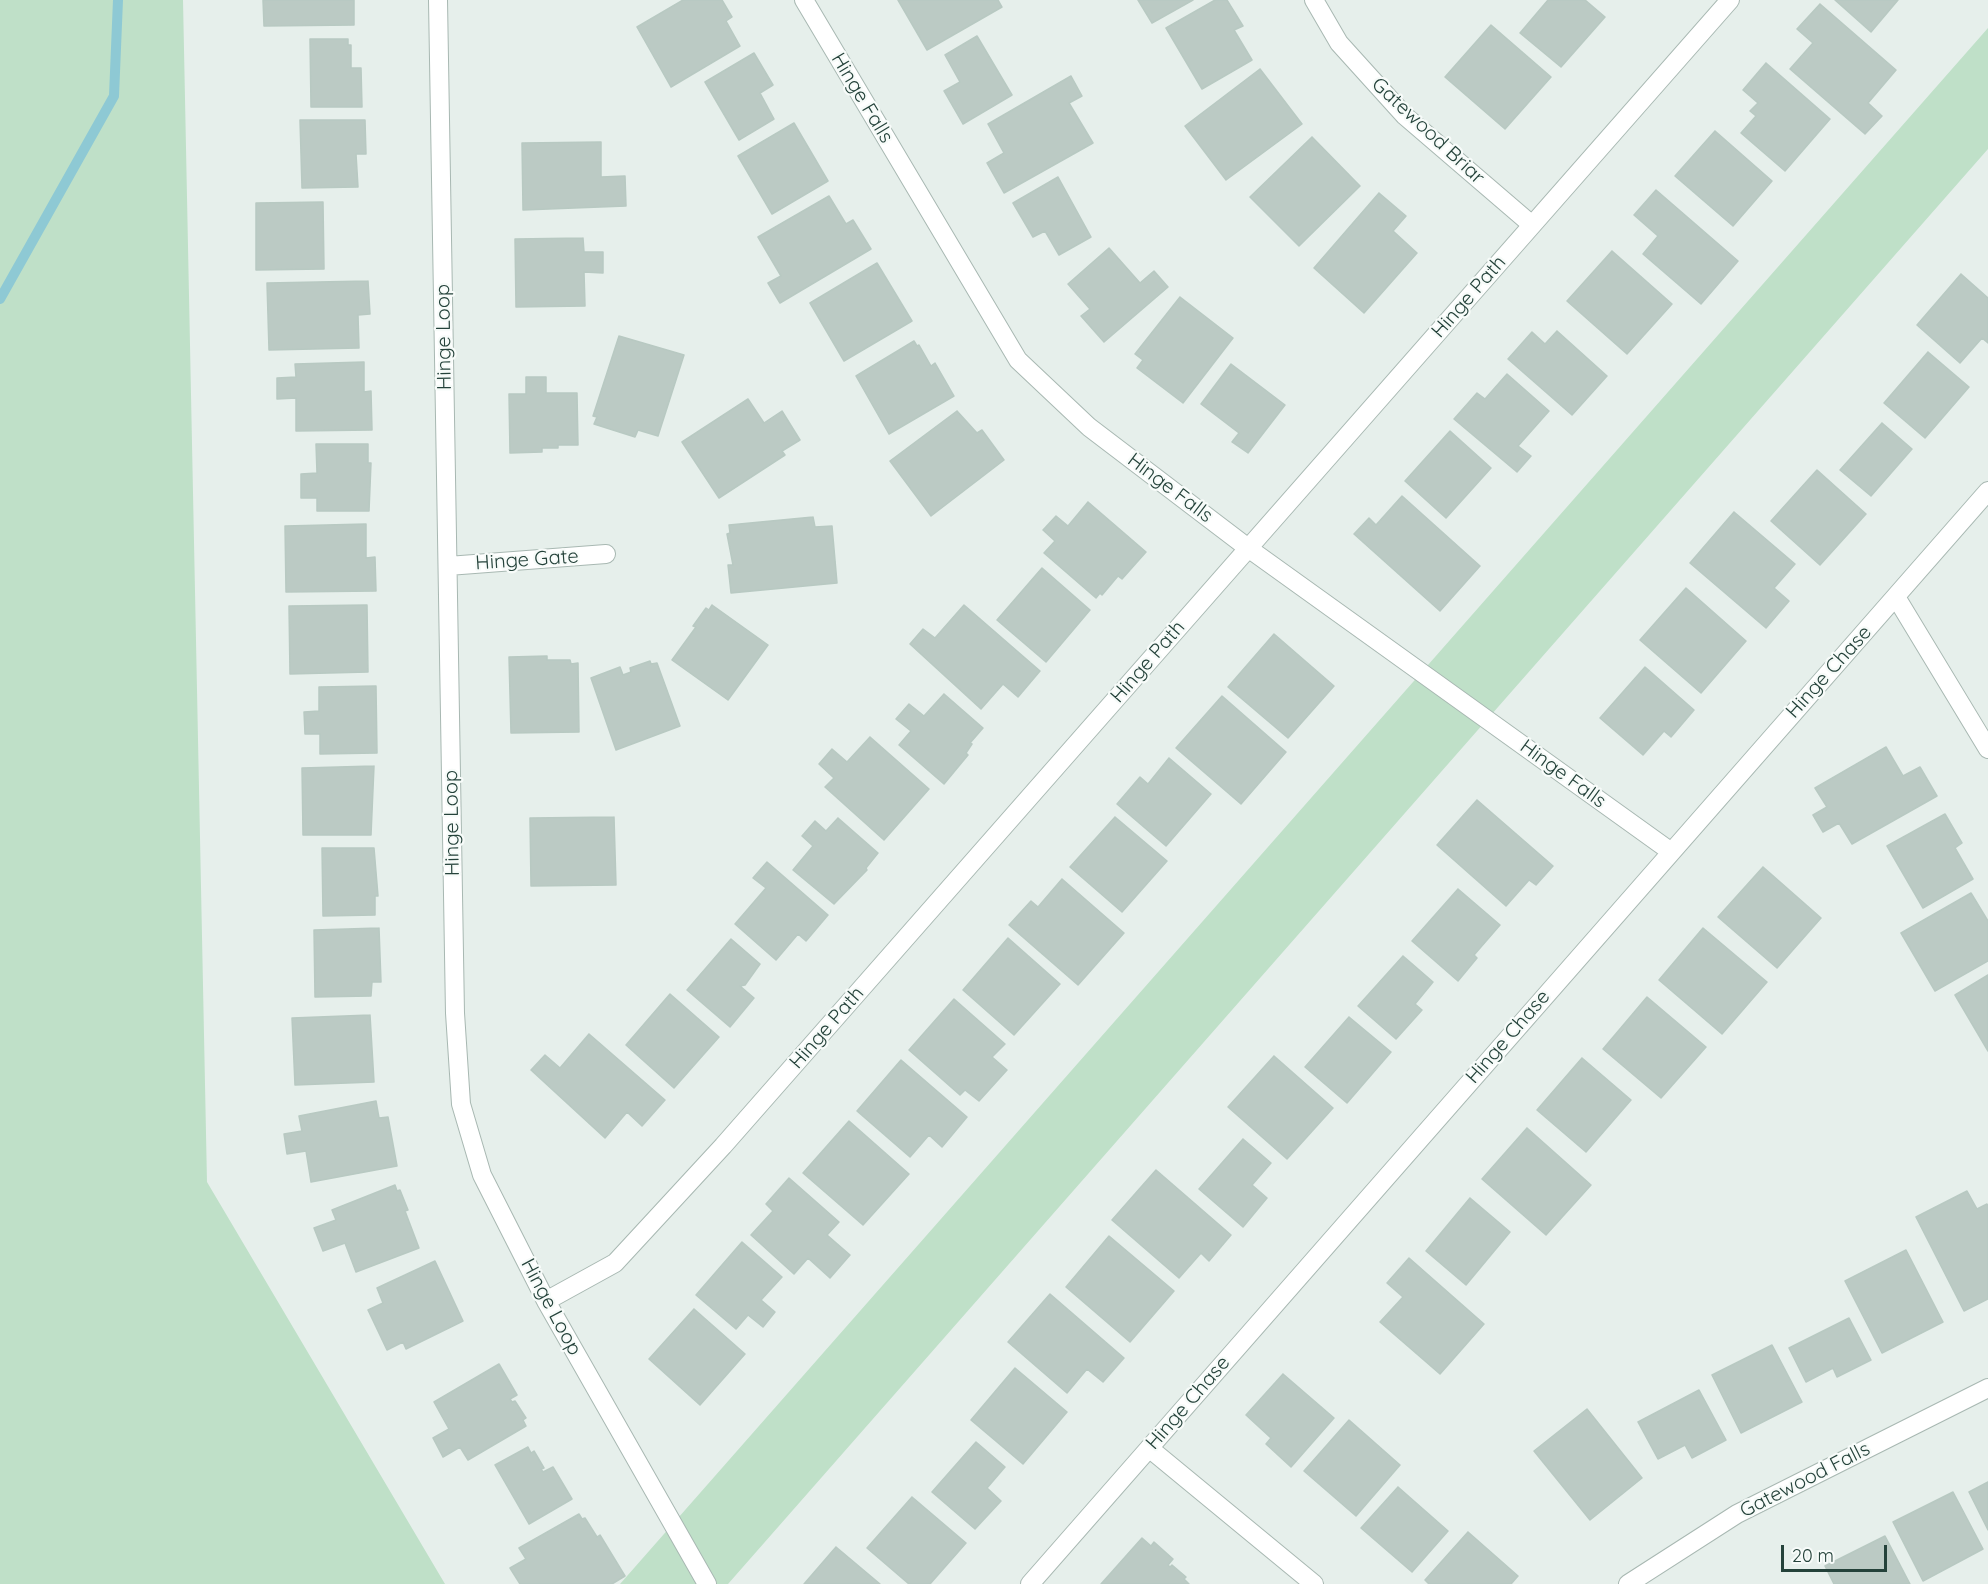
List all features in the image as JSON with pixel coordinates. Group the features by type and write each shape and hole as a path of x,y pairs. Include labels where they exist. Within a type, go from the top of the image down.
{"street":[{"name":"Hinge Loop","path":"438,0 455,1013 461,1104 482,1175 546,1301 707,1584"},
{"name":"Hinge Falls","path":"804,0 1018,360 1089,427 1248,548 1670,851"},
{"name":"Gatewood Briar","path":"1314,0 1339,43 1405,116 1532,225"},
{"name":"Hinge Path","path":"546,1301 615,1263 723,1146 1730,0"},
{"name":"Hinge Chase","path":"1030,1584 1670,851 1988,491"},
{"name":"Hinge Gate","path":"447,566 606,554"},
{"path":"1896,597 1988,749"},
{"name":"Gatewood Falls","path":"1628,1584 1737,1514 1988,1388"},
{"path":"1149,1448 1314,1584"}],"green space":[{"path":"0,0 183,0 207,1182 445,1584 0,1584"},
{"path":"1988,28 1988,149 728,1584 620,1584"}],"building":[{"path":"263,0 354,0 354,25 264,26"},
{"path":"683,0 722,0 732,17 726,21 740,46 671,87 637,27"},
{"path":"898,0 998,0 1002,7 927,50"},
{"path":"1138,0 1193,0 1152,23"},
{"path":"1215,0 1227,0 1243,26 1234,30 1252,60 1202,89 1166,28"},
{"path":"1548,0 1585,0 1605,17 1561,67 1520,33"},
{"path":"1835,0 1898,0 1871,32"},
{"path":"1820,4 1896,70 1868,103 1882,116 1865,134 1790,69 1813,43 1797,29"},
{"path":"1491,25 1551,77 1505,129 1445,77"},
{"path":"977,36 1012,95 963,124 944,91 960,82 945,55"},
{"path":"310,39 348,39 348,45 351,45 351,68 361,68 362,107 311,107"},
{"path":"754,53 773,85 760,93 774,119 739,140 705,82"},
{"path":"1766,63 1830,119 1785,171 1741,133 1756,116 1750,111 1758,103 1743,90"},
{"path":"1260,69 1302,124 1226,180 1185,126"},
{"path":"1071,76 1082,96 1069,103 1093,143 1004,193 987,163 1004,153 988,124"},
{"path":"300,120 365,120 366,154 356,154 358,187 302,188"},
{"path":"794,123 828,181 772,214 738,156"},
{"path":"1715,131 1772,181 1733,226 1675,176"},
{"path":"1312,137 1360,186 1299,246 1250,197"},
{"path":"601,142 601,177 625,176 626,206 523,210 522,143"},
{"path":"1058,177 1091,237 1059,255 1045,231 1033,237 1013,203"},
{"path":"1656,190 1738,261 1701,304 1643,254 1658,236 1634,215"},
{"path":"1379,193 1406,216 1393,231 1417,253 1364,313 1314,268"},
{"path":"829,196 846,224 853,220 871,249 780,303 768,283 781,276 758,237"},
{"path":"323,202 324,269 256,270 256,203"},
{"path":"583,238 584,252 603,252 603,273 584,272 585,306 516,307 515,239"},
{"path":"1109,248 1140,283 1154,271 1168,287 1104,342 1081,316 1090,309 1068,284"},
{"path":"1612,251 1672,304 1627,354 1567,301"},
{"path":"877,263 912,321 844,361 810,303"},
{"path":"1961,274 1988,298 1988,343 1982,338 1960,363 1917,325"},
{"path":"368,281 370,314 358,315 359,348 269,350 267,283"},
{"path":"1180,297 1233,338 1183,403 1137,368 1143,360 1135,354"},
{"path":"1557,331 1607,376 1572,415 1508,359 1532,332 1545,344"},
{"path":"619,336 684,355 658,436 638,430 635,437 594,424 597,417 593,416"},
{"path":"914,341 917,346 919,345 931,366 935,363 954,396 889,434 856,376"},
{"path":"1928,352 1969,387 1925,438 1884,403"},
{"path":"364,362 364,392 371,391 372,430 296,431 296,398 277,399 277,378 296,377 295,364"},
{"path":"1231,364 1285,405 1248,453 1232,442 1239,433 1201,404"},
{"path":"1507,374 1549,411 1518,446 1531,456 1517,472 1454,419 1477,393 1485,399"},
{"path":"526,377 546,377 546,393 577,393 578,445 542,448 542,452 510,453 509,394 526,394"},
{"path":"748,399 764,423 782,411 800,440 782,451 785,455 719,498 682,442"},
{"path":"957,411 977,433 982,430 1004,460 931,516 890,461"},
{"path":"1882,423 1912,449 1871,496 1840,470"},
{"path":"1450,431 1491,468 1446,518 1405,481"},
{"path":"316,444 368,444 368,463 371,463 369,511 317,511 317,498 301,498 301,474 317,473"},
{"path":"1817,470 1866,514 1820,565 1771,521"},
{"path":"1402,496 1480,566 1440,611 1354,534 1369,518 1376,525"},
{"path":"1088,502 1146,552 1122,579 1118,576 1102,595 1100,593 1096,598 1044,553 1055,541 1043,530 1056,516 1068,526"},
{"path":"1734,512 1795,564 1774,588 1789,601 1766,628 1690,563"},
{"path":"813,517 815,527 832,526 837,583 731,593 728,565 733,565 727,534 730,533 729,525"},
{"path":"366,524 366,558 375,557 376,591 286,592 285,526"},
{"path":"1042,568 1090,610 1046,662 997,620"},
{"path":"1686,588 1746,641 1701,693 1640,640"},
{"path":"367,605 368,672 290,674 289,606"},
{"path":"712,605 768,645 728,700 672,660 696,627 693,626 706,608 709,610"},
{"path":"964,605 1040,671 1018,697 1003,684 981,709 910,644 923,629 935,638"},
{"path":"1274,634 1334,686 1288,738 1228,687"},
{"path":"547,656 547,660 570,660 571,664 578,663 579,732 511,733 509,657"},
{"path":"650,661 651,664 657,663 680,726 616,750 591,678 620,667 623,675 631,672 630,668"},
{"path":"1645,667 1694,710 1671,737 1664,731 1643,755 1600,718"},
{"path":"376,686 377,753 320,754 320,734 305,734 304,712 319,711 319,687"},
{"path":"944,694 983,728 970,743 972,744 966,753 968,755 944,784 899,745 911,731 896,719 909,704 924,716"},
{"path":"1222,696 1286,752 1241,804 1176,748"},
{"path":"870,737 929,789 884,840 825,787 834,778 819,764 832,749 847,762"},
{"path":"1886,747 1903,776 1920,767 1937,796 1852,844 1839,823 1823,832 1813,815 1827,807 1815,788"},
{"path":"1169,758 1211,794 1166,846 1117,804 1140,777 1148,784"},
{"path":"374,766 371,835 303,835 302,768"},
{"path":"1477,800 1553,866 1536,885 1529,880 1506,906 1437,845"},
{"path":"1945,814 1962,843 1955,848 1973,879 1923,908 1887,846"},
{"path":"614,817 616,885 531,886 530,818"},
{"path":"1115,817 1167,861 1122,912 1070,867"},
{"path":"838,818 878,853 866,868 867,870 834,904 793,870 813,846 802,836 815,821 826,831"},
{"path":"322,848 374,848 378,896 375,896 375,915 323,916"},
{"path":"767,862 828,915 806,941 798,934 776,960 735,924 766,888 753,878"},
{"path":"1763,867 1821,918 1777,968 1718,917"},
{"path":"1062,879 1124,933 1078,985 1009,925 1031,901 1038,907"},
{"path":"1458,889 1500,925 1474,955 1477,958 1458,981 1412,941"},
{"path":"1971,893 1988,921 1988,961 1935,991 1901,933"},
{"path":"379,928 381,982 372,982 371,996 315,997 314,930"},
{"path":"1703,928 1767,982 1722,1034 1659,980"},
{"path":"1008,938 1060,984 1014,1035 963,990"},
{"path":"731,939 760,964 745,985 740,986 754,998 730,1027 687,990"},
{"path":"1403,956 1433,982 1415,1004 1422,1010 1396,1039 1358,1006"},
{"path":"1988,975 1988,1051 1955,995"},
{"path":"670,994 719,1037 674,1088 626,1045"},
{"path":"1647,997 1706,1047 1661,1098 1603,1049"},
{"path":"954,999 1005,1044 992,1057 1007,1070 979,1101 965,1090 960,1095 909,1050"},
{"path":"370,1015 374,1082 295,1085 292,1018"},
{"path":"1349,1017 1391,1052 1347,1103 1305,1067"},
{"path":"589,1034 665,1100 642,1126 627,1112 605,1138 531,1070 545,1055 560,1068"},
{"path":"1274,1056 1333,1108 1287,1159 1228,1107"},
{"path":"1582,1058 1631,1100 1586,1152 1537,1110"},
{"path":"901,1060 967,1117 942,1147 929,1135 910,1157 857,1111"},
{"path":"376,1101 379,1118 388,1117 397,1166 311,1182 306,1151 287,1154 284,1134 302,1131 299,1116"},
{"path":"849,1121 909,1174 863,1225 803,1173"},
{"path":"1527,1128 1591,1185 1546,1235 1482,1179"},
{"path":"1243,1139 1271,1163 1252,1185 1267,1198 1243,1227 1199,1189"},
{"path":"1156,1170 1231,1235 1209,1261 1201,1253 1179,1278 1112,1220"},
{"path":"789,1178 839,1222 827,1235 850,1255 830,1278 808,1258 794,1274 751,1235 773,1211 766,1204"},
{"path":"395,1185 397,1191 400,1190 408,1210 405,1211 419,1248 356,1272 345,1243 323,1251 314,1228 336,1220 332,1210"},
{"path":"1967,1191 1977,1209 1987,1204 1988,1206 1988,1299 1964,1311 1916,1217"},
{"path":"1470,1198 1510,1232 1466,1285 1426,1251"},
{"path":"1109,1236 1174,1291 1130,1342 1066,1287"},
{"path":"742,1242 782,1277 761,1300 775,1312 763,1327 748,1315 736,1329 696,1295"},
{"path":"1906,1250 1943,1322 1882,1353 1845,1281"},
{"path":"1409,1258 1484,1324 1440,1374 1380,1322 1403,1297 1387,1283"},
{"path":"435,1261 463,1321 406,1349 403,1342 387,1350 368,1310 383,1303 377,1288"},
{"path":"1050,1294 1124,1358 1103,1382 1087,1369 1067,1393 1008,1342"},
{"path":"694,1309 745,1354 700,1405 649,1359"},
{"path":"1849,1318 1871,1360 1837,1377 1833,1368 1806,1382 1789,1348"},
{"path":"1772,1345 1802,1402 1741,1433 1712,1375"},
{"path":"499,1364 517,1395 510,1399 512,1402 515,1401 526,1418 523,1420 526,1426 468,1460 460,1447 443,1457 433,1438 449,1429 434,1402"},
{"path":"1015,1368 1067,1412 1023,1464 971,1420"},
{"path":"1283,1374 1334,1418 1291,1467 1266,1444 1271,1438 1246,1415"},
{"path":"1699,1390 1726,1440 1692,1458 1685,1445 1658,1459 1638,1422"},
{"path":"1587,1409 1642,1478 1590,1520 1534,1451"},
{"path":"1349,1420 1400,1465 1356,1516 1304,1471"},
{"path":"976,1442 1005,1467 987,1488 1001,1501 975,1529 932,1492"},
{"path":"528,1447 531,1453 534,1451 544,1468 541,1469 543,1472 553,1467 572,1499 529,1524 495,1465"},
{"path":"1988,1482 1988,1530 1969,1492"},
{"path":"1398,1487 1448,1531 1412,1572 1361,1528"},
{"path":"1953,1492 1983,1549 1923,1581 1893,1522"},
{"path":"912,1497 966,1543 930,1584 909,1584 867,1548"},
{"path":"579,1514 582,1519 585,1518 597,1537 600,1535 625,1576 612,1584 520,1584 510,1568 526,1559 519,1548"},
{"path":"1468,1532 1518,1576 1511,1584 1429,1584 1425,1580"},
{"path":"1885,1536 1910,1584 1834,1584 1825,1566"},
{"path":"1142,1538 1151,1546 1154,1542 1173,1559 1168,1565 1170,1567 1172,1565 1186,1577 1184,1579 1189,1584 1101,1584"},
{"path":"836,1547 880,1584 804,1584"}],"waterway":[{"path":"0,299 114,96 118,0"}]}
